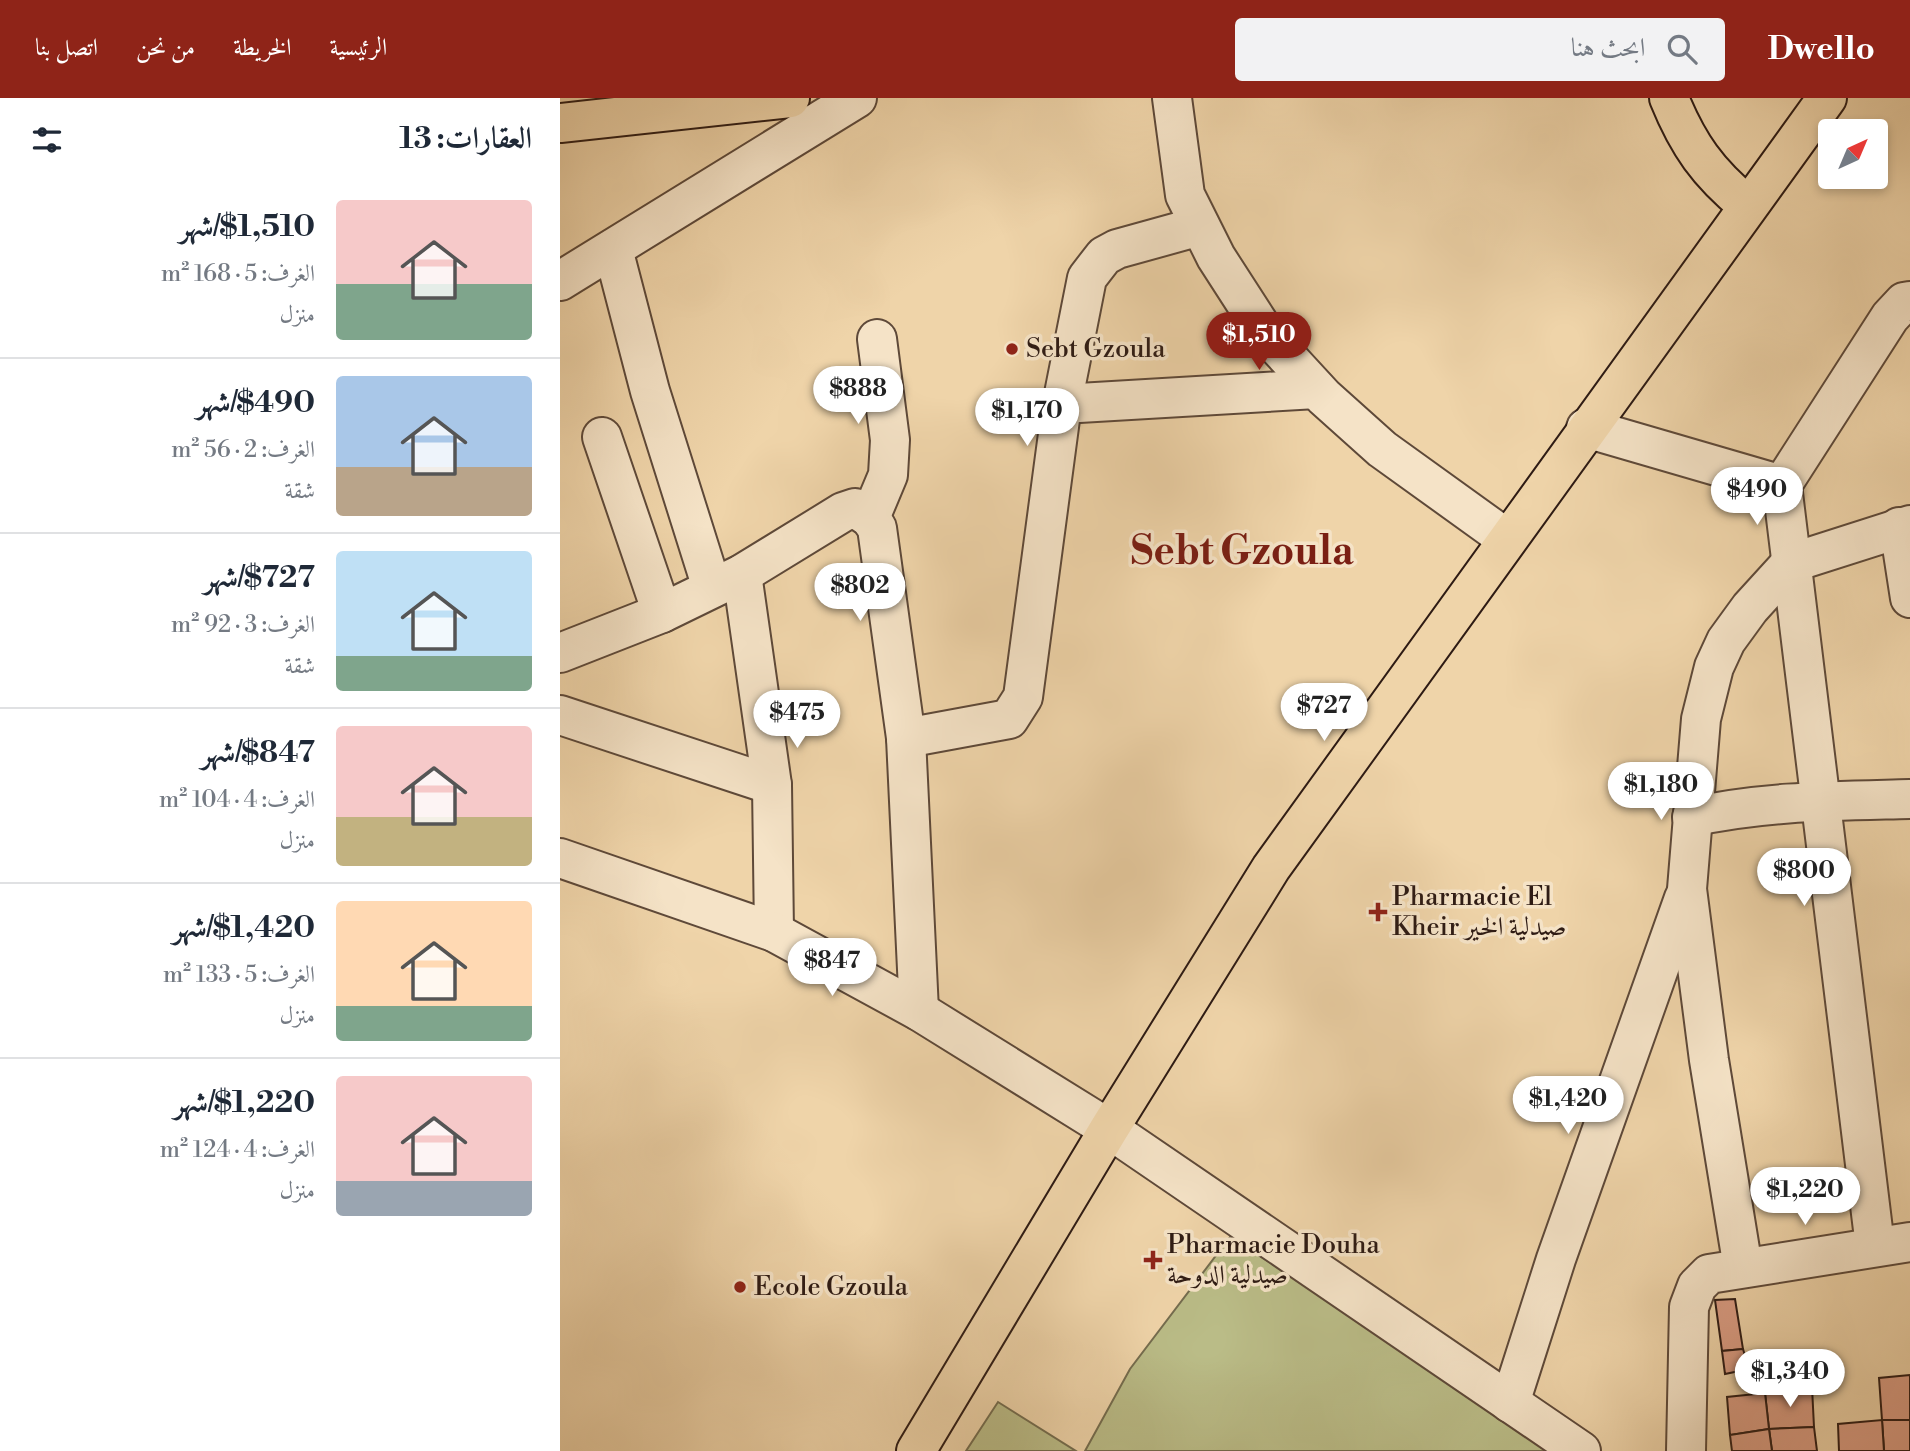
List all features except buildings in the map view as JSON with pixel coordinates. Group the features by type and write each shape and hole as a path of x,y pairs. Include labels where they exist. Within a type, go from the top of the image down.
{"main road":[{"path":"560,123 790,98"},
{"path":"1669,98 1696,154 1718,181 1747,205"},
{"path":"916,1451 1109,1129 1271,868 1747,205 1827,98"}],"street":[{"path":"560,281 857,98"},
{"path":"1172,98 1179,169 1185,195 1200,226 1265,333 1316,389 1382,449 1507,539"},
{"path":"906,738 1009,719 1018,709 1023,697 1062,404 1087,278 1097,263 1117,249 1200,226"},
{"path":"613,249 650,391 727,581 772,785 774,932"},
{"path":"1686,1451 1689,1307 1697,1286 1709,1274 1892,1244 1822,801 1782,485 1890,317 1904,302 1910,301"},
{"path":"870,518 888,475 890,440 877,339"},
{"path":"1062,404 1316,389"},
{"path":"1586,428 1782,485"},
{"path":"602,437 662,614"},
{"path":"560,653 662,614 727,581 843,512 855,508 870,518 877,528 906,738 919,1011"},
{"path":"1743,1268 1709,1060 1687,889 1702,719 1714,667 1737,624 1791,563 1904,526 1910,598"},
{"path":"560,715 772,785"},
{"path":"1692,817 1724,810 1822,801 1910,799"},
{"path":"560,858 774,932 919,1011 1109,1129 1581,1451"},
{"path":"1510,1402 1556,1259 1687,889"}],"green space":[{"path":"1230,1237 1565,1451 1085,1451 1130,1369"},
{"path":"998,1402 1076,1451 966,1451"}],"place":[{"name":"Sebt Gzoula","path":"1012,349"},
{"name":"Pharmacie El Kheir صيدلية الخير","path":"1378,912"},
{"name":"Pharmacie Douha صيدلية الدوحة","path":"1153,1260"},
{"name":"Ecole Gzoula","path":"740,1287"}],"district":[{"name":"Sebt Gzoula","path":"1242,552"}]}
